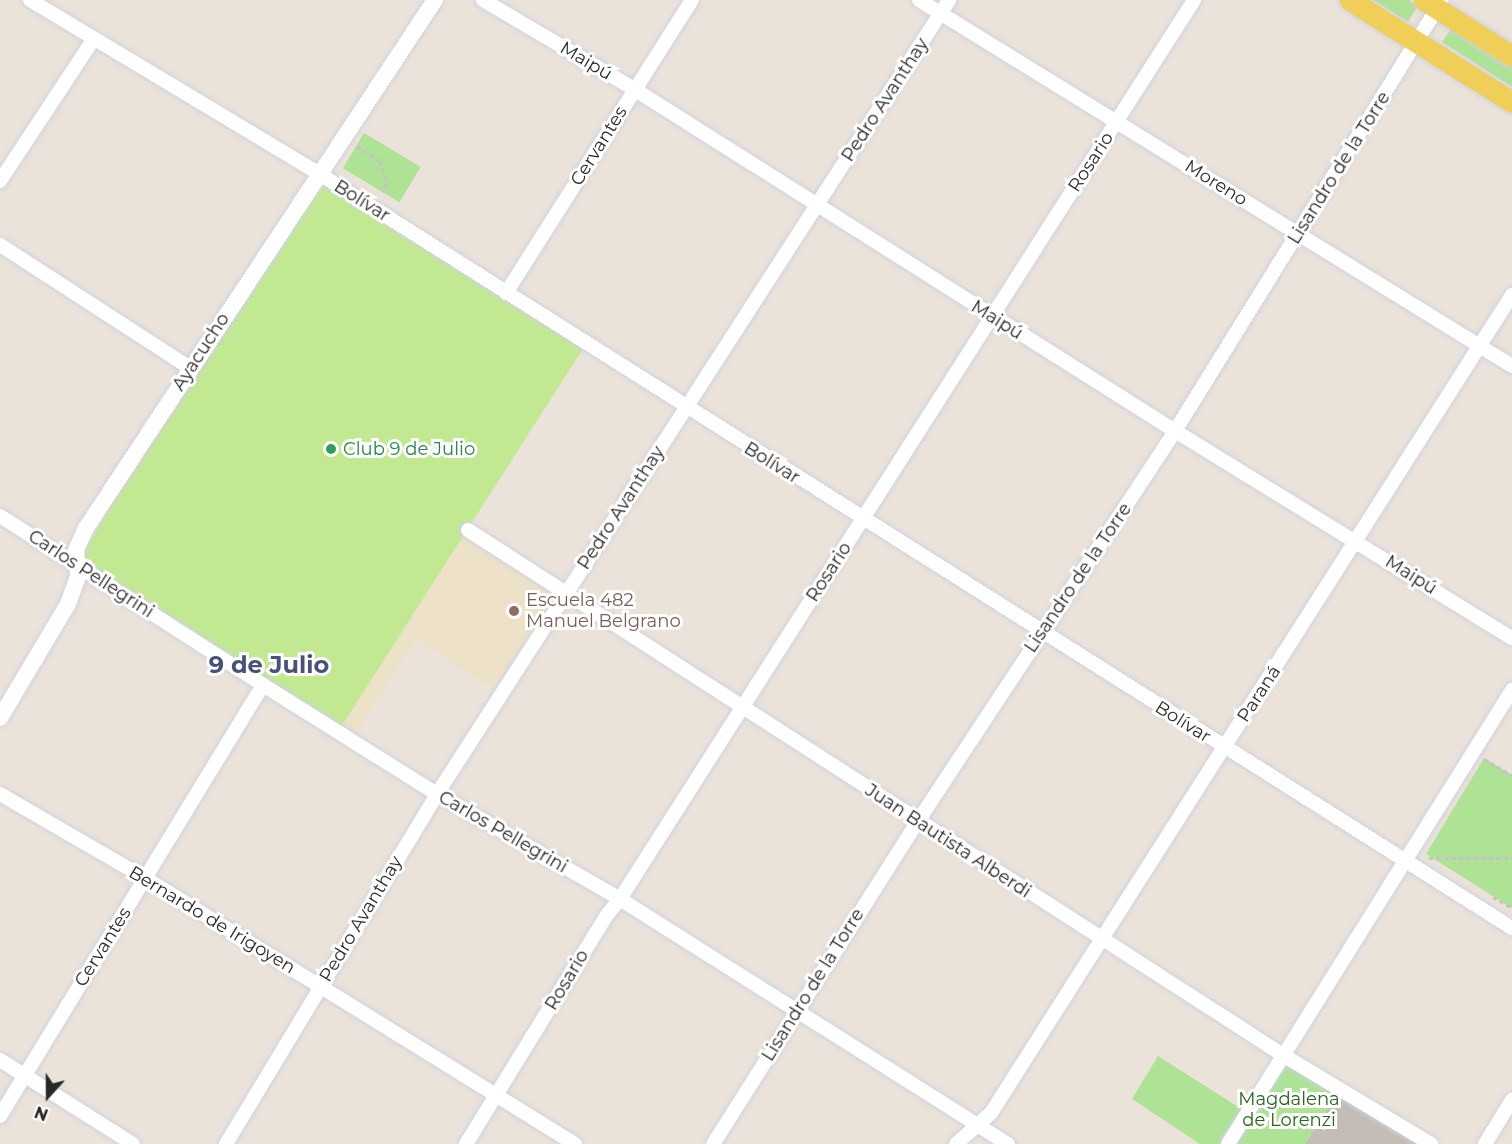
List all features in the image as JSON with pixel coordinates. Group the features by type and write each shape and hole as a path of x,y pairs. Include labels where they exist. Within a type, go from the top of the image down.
{"main road":[{"path":"1350,0 1512,102"},
{"path":"1434,3 1512,56"}],"street":[{"name":"Bolívar","path":"30,0 93,40 318,173 862,520 1512,928"},
{"name":"Ayacucho","path":"0,718 68,604 78,577 76,550 86,528 318,173 435,0"},
{"name":"Maipú","path":"483,0 634,89 1175,432 1512,638"},
{"name":"Cervantes","path":"506,293 692,0"},
{"name":"Moreno","path":"919,0 1512,366"},
{"name":"Pedro Avanthay","path":"225,1144 437,794 950,0"},
{"name":"Rosario","path":"466,1144 607,915 620,899 1194,0"},
{"name":"Lisandro de la Torre","path":"713,1144 918,821 1175,432 1417,41 1434,3"},
{"path":"0,181 93,40"},
{"path":"0,245 190,368"},
{"name":"Paraná","path":"956,1144 991,1113 1512,295"},
{"name":"Carlos Pellegrini","path":"0,516 263,686 437,794 620,899 1008,1144"},
{"name":"Juan Bautista Alberdi","path":"468,530 741,709 1101,939 1283,1055 1431,1144"},
{"name":"Cervantes","path":"0,1116 263,686"},
{"path":"1227,1144 1512,690"},
{"name":"Bernardo de Irigoyen","path":"0,794 145,878 574,1144"},
{"path":"0,1060 133,1144"},
{"path":"1485,1144 1512,1100"}],"path":[{"path":"356,146 380,161 387,184 382,192"},
{"path":"1478,768 1484,758 1512,775"},
{"path":"1431,864 1421,858 1512,858"},
{"path":"1492,897 1512,908"}],"shaded area":[{"path":"468,530 559,595 494,690 417,638 352,740 338,732"}],"green space":[{"path":"1373,0 1409,0 1418,6 1408,22"},
{"path":"1453,26 1512,64 1512,87 1442,42"},
{"path":"364,133 421,167 399,202 343,168"},
{"name":"Club 9 de Julio","path":"318,173 586,344 338,732 77,564 190,368"},
{"path":"1484,758 1512,775 1512,908 1426,854"},
{"path":"1158,1056 1243,1110 1222,1144 1200,1144 1132,1099"},
{"name":"Magdalena de Lorenzi","path":"1284,1061 1337,1094 1305,1144 1232,1144"}],"building":[{"path":"1337,1094 1418,1144 1305,1144"}],"place":[{"name":"Club 9 de Julio","path":"331,449"},
{"name":"Escuela 482 Manuel Belgrano","path":"514,611"}],"district":[{"name":"9 de Julio","path":"269,665"}]}
